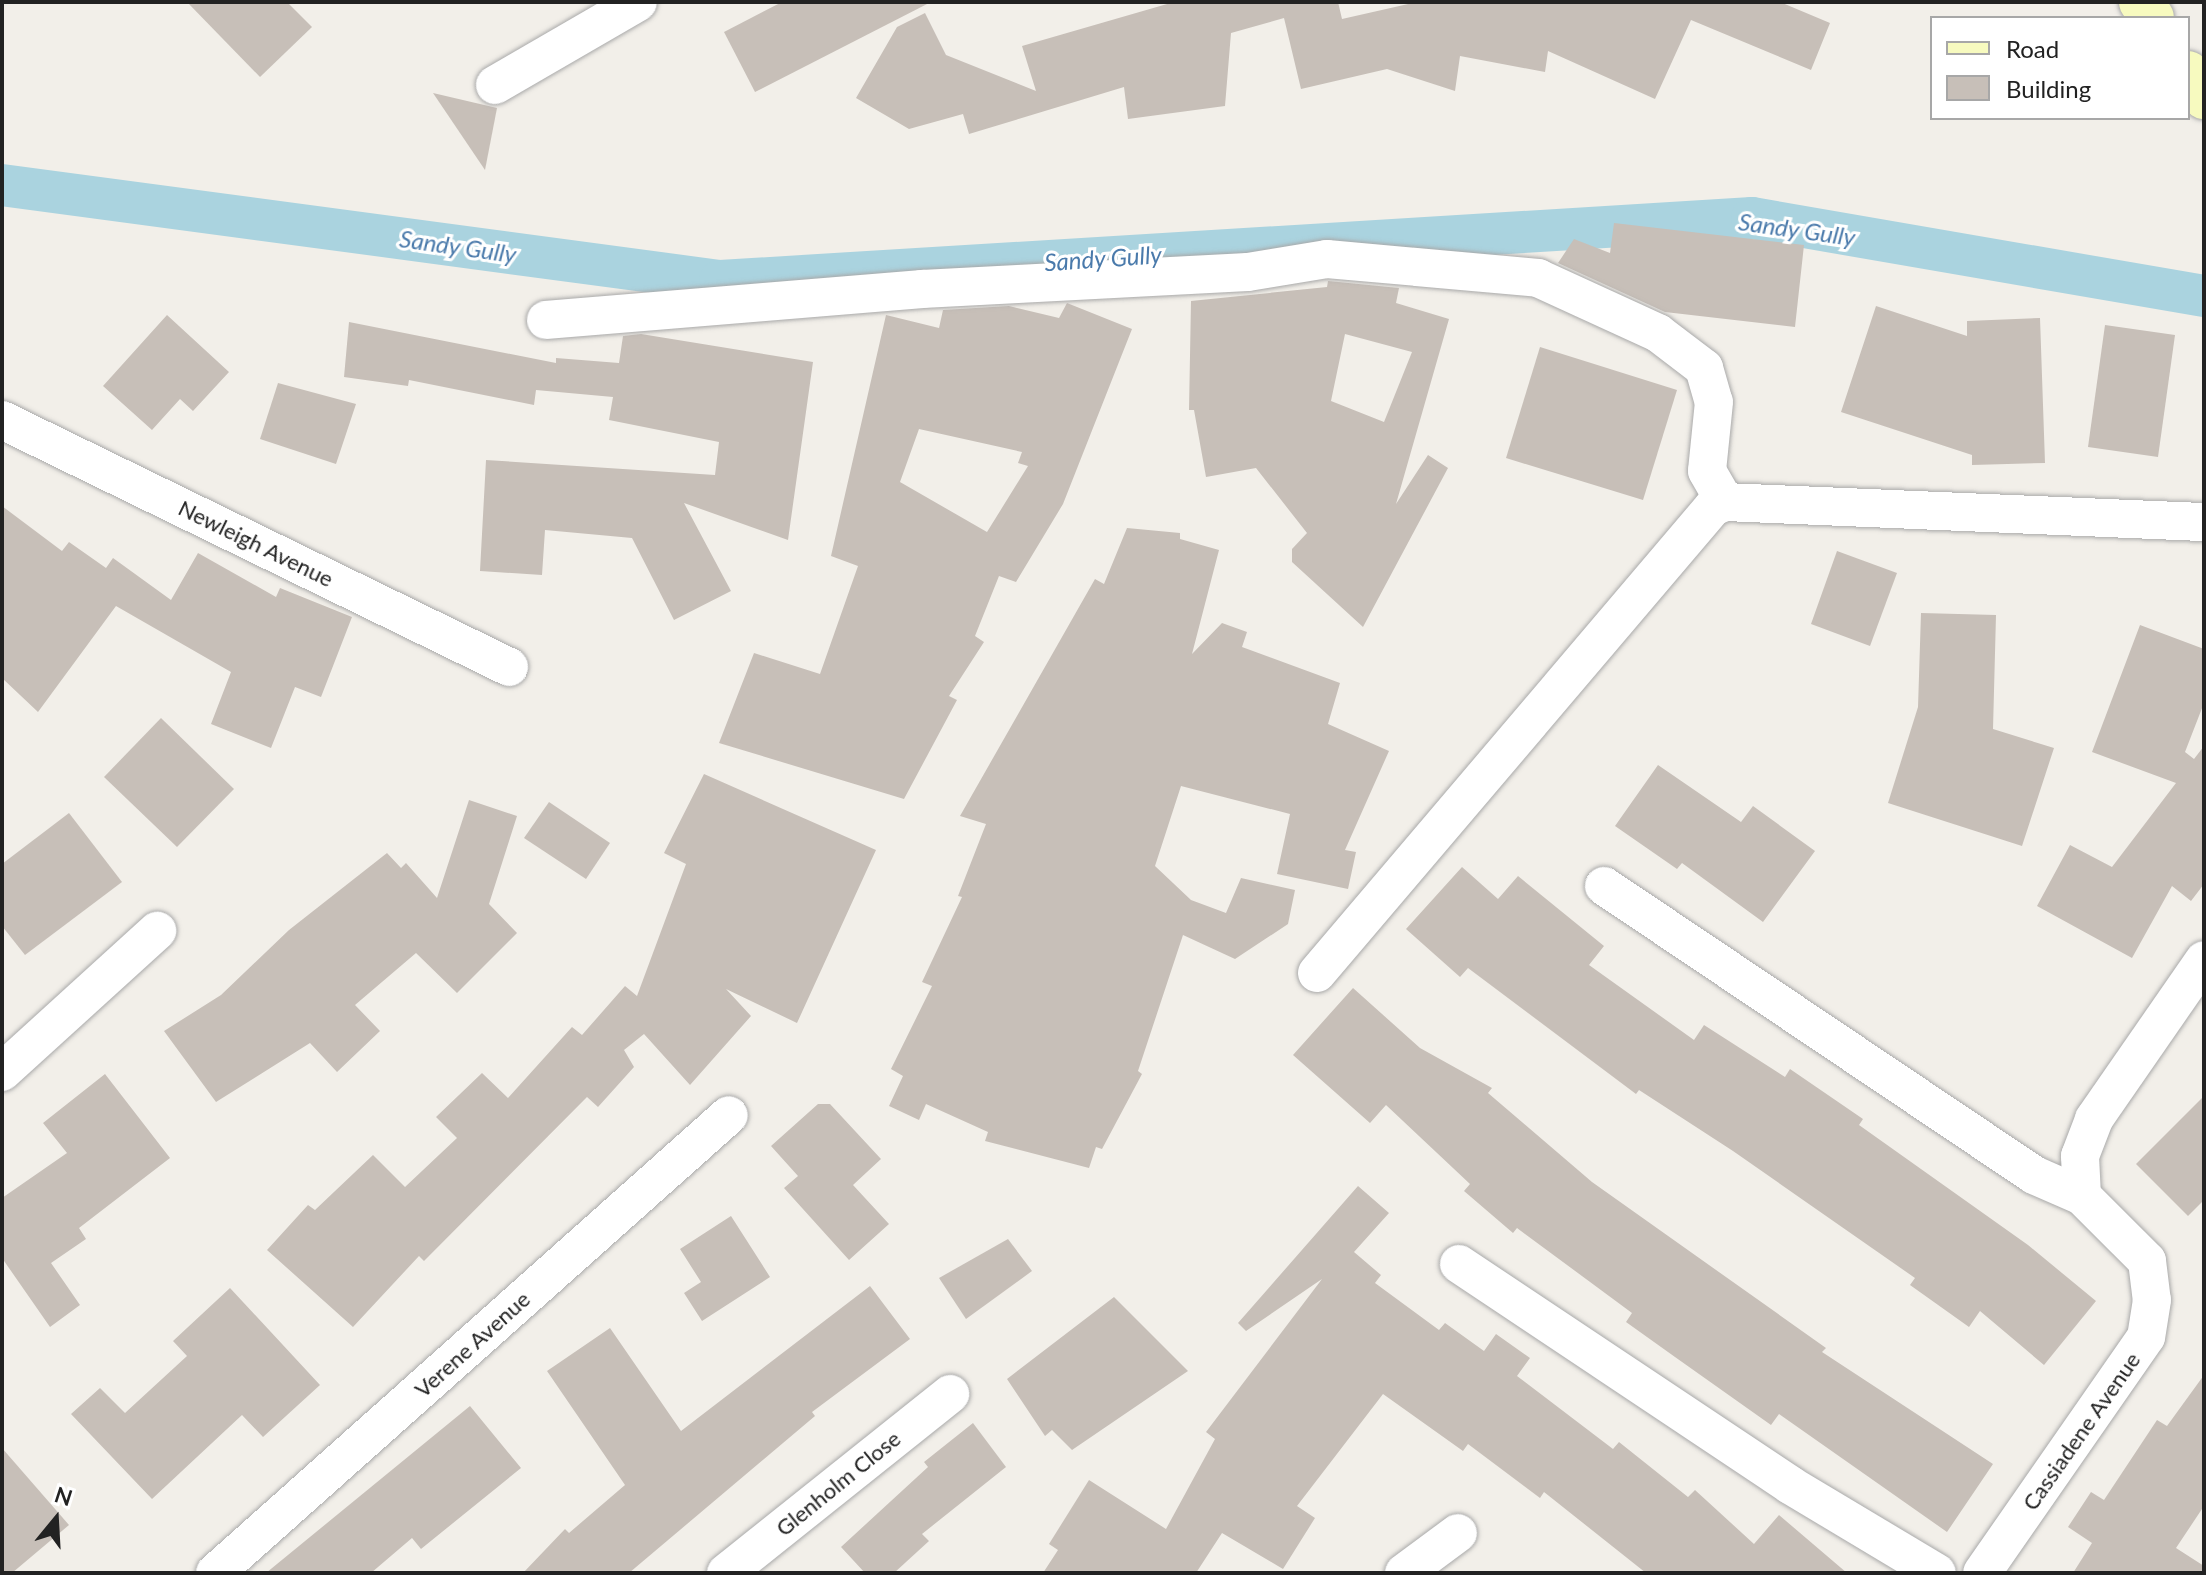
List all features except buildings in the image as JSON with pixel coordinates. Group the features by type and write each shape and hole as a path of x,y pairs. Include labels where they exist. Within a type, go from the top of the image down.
{"main road":[{"path":"2190,76 2204,97"}],"street":[{"path":"495,85 638,2"},
{"path":"546,320 907,290 1234,273 1327,259 1538,278 1658,333 1704,368 1714,402 1707,471 1725,502"},
{"name":"Newleigh Avenue","path":"2,420 509,667"},
{"path":"1317,973 1661,564 1713,507 1725,502 2204,522"},
{"name":"Cassiadene Avenue","path":"1604,886 2009,1159 2082,1196 2147,1261 2152,1300 2146,1337 1982,1573"},
{"path":"2,1072 157,931"},
{"path":"2082,1196 2080,1156 2094,1119 2204,960"},
{"name":"Verene Avenue","path":"215,1573 729,1115"},
{"path":"1459,1264 1790,1485 1937,1573"},
{"name":"Glenholm Close","path":"726,1573 950,1394"},
{"path":"1404,1573 1458,1533"}],"waterway":[{"name":"Sandy Gully","path":"2,185 720,281 1752,218 2204,296"}]}
